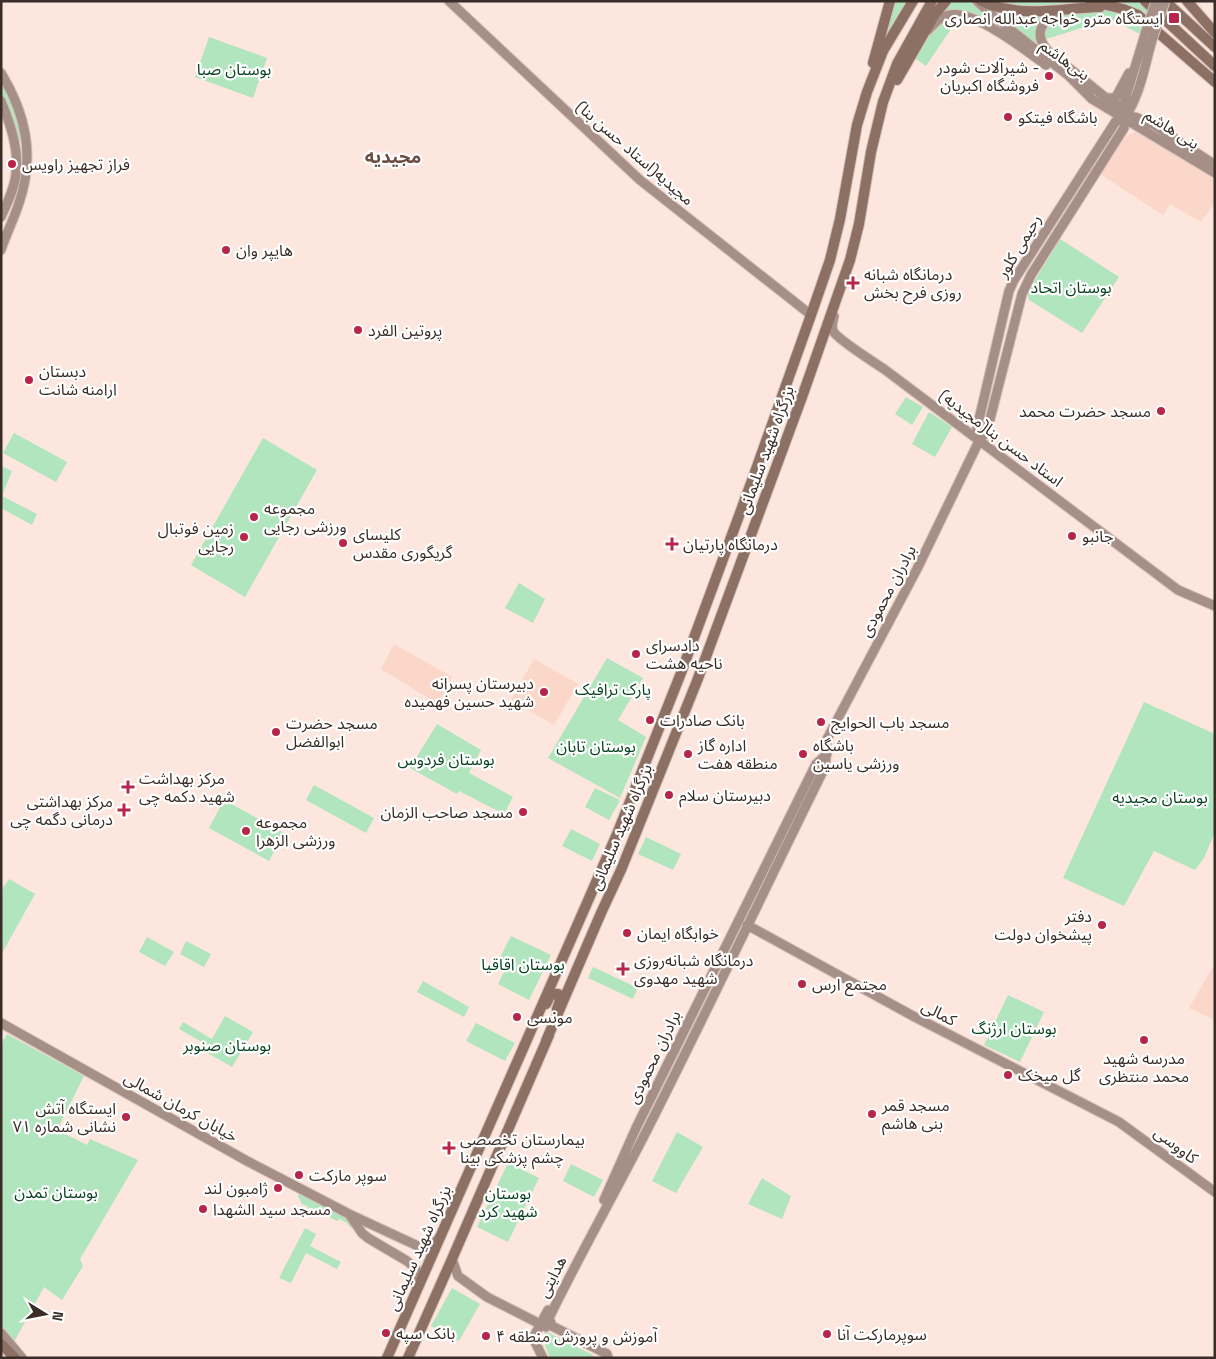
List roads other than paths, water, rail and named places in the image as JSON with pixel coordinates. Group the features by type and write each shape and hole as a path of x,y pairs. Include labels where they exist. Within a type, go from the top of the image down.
{"highway":[{"path":"867,92 876,48 890,1"},
{"path":"867,92 883,51 913,1"},
{"name":"بزرگراه شهید سلیمانی","path":"546,1041 621,870 697,681 802,397 850,260 859,224 871,152 883,102 898,64 932,1"},
{"path":"883,102 935,14 946,1"},
{"path":"979,1 993,7 1018,12 1114,6"},
{"path":"1090,1 1114,6 1138,16 1215,82"},
{"path":"1145,1 1215,66"},
{"path":"1165,1 1215,47"},
{"path":"1187,1 1215,33"},
{"name":"بزرگراه شهید سلیمانی","path":"387,1358 617,834 681,673 754,475 811,315 834,244 857,125 867,92"},
{"path":"571,940 559,970 562,978 566,979 569,977 587,948"},
{"path":"408,1358 546,1041 560,1000 558,994 550,996 527,1037"},
{"path":"1,1344 15,1358"}],"main road":[{"name":"مجیدیه(استاد حسن بنا)","path":"449,1 640,180 811,315"},
{"path":"979,1 992,15 1069,76 1092,99 1125,117"},
{"path":"1125,117 1134,101 1156,1"},
{"path":"1106,98 1113,98 1119,93 1165,1"},
{"path":"1062,10 1048,17 1044,22 1040,32 1043,45 1106,98 1118,105 1125,117"},
{"name":"بنی‌هاشم","path":"919,41 942,17 956,14 970,17 1011,41 1092,99"},
{"path":"1125,117 1124,103 1140,51"},
{"path":"1,73 13,93 27,142 25,183 1,250"},
{"path":"1,101 11,128 16,174 1,217"},
{"name":"بنی هاشم","path":"1125,117 1135,117 1154,125 1215,164"},
{"name":"بنی هاشم","path":"1125,117 1215,173"},
{"name":"رحیمی کلور","path":"979,441 976,428 1006,305 1014,280 1116,121 1125,117"},
{"name":"برادران محمودی","path":"543,1358 533,1338 646,1133 825,767 827,754 826,739 917,569 979,441 987,431 1022,294 1124,128 1125,117"},
{"path":"15,151 27,142"},
{"name":"استاد حسن بنا(مجیدیه)","path":"850,260 833,322 835,334 1178,590 1215,606"},
{"path":"1006,305 1018,307"},
{"name":"برادران محمودی","path":"602,1210 636,1128 713,970 816,764 827,754"},
{"path":"755,908 754,923 760,932"},
{"name":"کمالی","path":"747,925 913,1016 1119,1122"},
{"path":"713,970 724,976"},
{"name":"خیابان کرمان شمالی","path":"1,1023 247,1161 349,1214 420,1247 427,1248 432,1246 441,1236"},
{"name":"کاووسی","path":"1119,1122 1215,1192"},
{"name":"هدایتی","path":"602,1210 549,1318 552,1326 607,1354 608,1358"},
{"path":"349,1214 362,1233 416,1268 419,1285"},
{"path":"381,1246 388,1245 390,1241 390,1237 385,1231"},
{"path":"452,1259 458,1276 487,1298 541,1324 604,1358"},
{"path":"1,1333 22,1358"}],"place":[{"name":"ایستگاه مترو خواجه عبدالله انصاری","path":"1174,18"},
{"name":"شیرآلات شودر - فروشگاه اکبریان","path":"1049,76"},
{"name":"باشگاه فیتکو","path":"1008,117"},
{"name":"فراز تجهیز راویس","path":"12,164"},
{"name":"هایپر وان","path":"226,250"},
{"name":"درمانگاه شبانه روزی فرح بخش","path":"853,283"},
{"name":"پروتین الفرد","path":"358,330"},
{"name":"دبستان ارامنه شانت","path":"29,380"},
{"name":"مسجد حضرت محمد","path":"1161,411"},
{"name":"مجموعه ورزشی رجایی","path":"254,517"},
{"name":"جانبو","path":"1072,536"},
{"name":"زمین فوتبال رجایی","path":"244,537"},
{"name":"کلیسای گریگوری مقدس","path":"343,543"},
{"name":"درمانگاه پارتیان","path":"672,544"},
{"name":"دادسرای ناحیه هشت","path":"636,654"},
{"name":"دبیرستان پسرانه شهید حسین فهمیده","path":"544,692"},
{"name":"بانک صادرات","path":"650,720"},
{"name":"مسجد باب الحوایج","path":"821,722"},
{"name":"مسجد حضرت ابوالفضل","path":"276,732"},
{"name":"اداره گاز منطقه هفت","path":"688,754"},
{"name":"باشگاه ورزشی یاسین","path":"803,754"},
{"name":"مرکز بهداشت شهید دکمه چی","path":"128,787"},
{"name":"دبیرستان سلام","path":"669,795"},
{"name":"مرکز بهداشتی درمانی دگمه چی","path":"124,810"},
{"name":"مسجد صاحب الزمان","path":"523,812"},
{"name":"مجموعه ورزشی الزهرا","path":"246,831"},
{"name":"دفتر پیشخوان دولت","path":"1102,925"},
{"name":"خوابگاه ایمان","path":"627,933"},
{"name":"درمانگاه شبانه‌روزی شهید مهدوی","path":"623,969"},
{"name":"مجتمع ارس","path":"802,984"},
{"name":"مونسی","path":"517,1017"},
{"name":"مدرسه شهید محمد منتظری","path":"1144,1040"},
{"name":"گل میخک","path":"1008,1075"},
{"name":"مسجد قمر بنی هاشم","path":"872,1114"},
{"name":"ایستگاه آتش نشانی شماره ۷۱","path":"126,1117"},
{"name":"بیمارستان تخصصی چشم پزشکی بینا","path":"449,1148"},
{"name":"سوپر مارکت","path":"299,1175"},
{"name":"ژامبون لند","path":"278,1188"},
{"name":"مسجد سید الشهدا","path":"203,1209"},
{"name":"بانک سپه","path":"386,1333"},
{"name":"سوپرمارکت آنا","path":"827,1334"},
{"name":"آموزش و پرورش منطقه ۴","path":"486,1336"}],"district":[{"name":"مجیدیه","path":"393,156"}],"park label":[{"name":"بوستان صبا","path":"234,69"},
{"name":"بوستان اتحاد","path":"1071,287"},
{"name":"پارک ترافیک","path":"613,689"},
{"name":"بوستان تابان","path":"596,746"},
{"name":"بوستان فردوس","path":"446,759"},
{"name":"بوستان مجیدیه","path":"1160,797"},
{"name":"بوستان اقاقیا","path":"523,964"},
{"name":"بوستان ارژنگ","path":"1014,1028"},
{"name":"بوستان صنوبر","path":"227,1045"},
{"name":"بوستان تمدن","path":"56,1192"},
{"name":"بوستان شهید کرد","path":"508,1202"}]}
